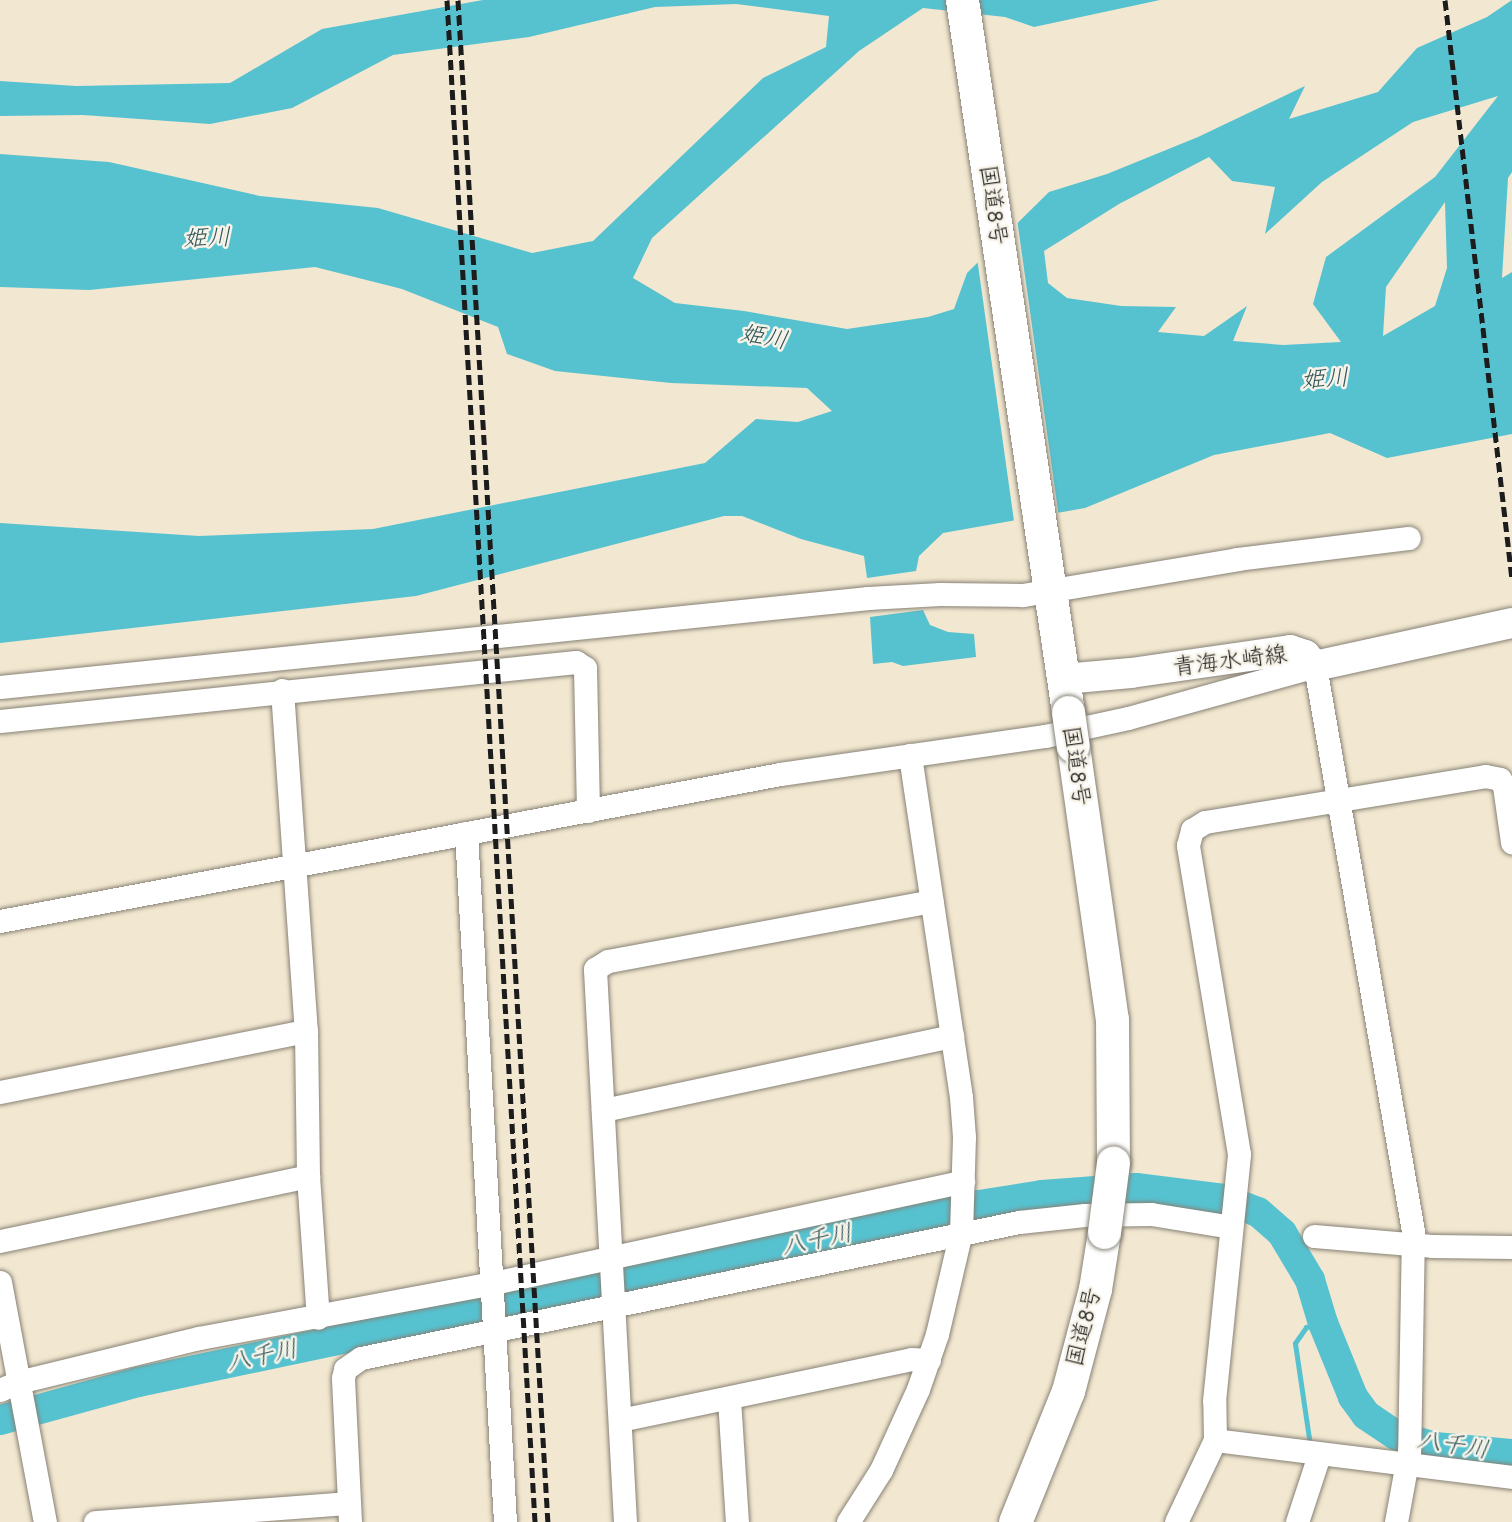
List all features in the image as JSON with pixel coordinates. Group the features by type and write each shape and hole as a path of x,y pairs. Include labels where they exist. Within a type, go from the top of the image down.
{"highway":[{"name":"国道8号","path":"962,0 1112,1019 1113,1164 1095,1289 1071,1380 1015,1522"}],"main road":[{"name":"青海水崎線","path":"1062,667 1131,673 1290,650 1305,655 1315,666 1512,623"}],"street":[{"path":"0,687 868,598 1051,593 1237,559 1409,538"},
{"path":"0,722 282,690 576,662 584,668 587,811"},
{"path":"0,921 780,774 1045,736 1128,718 1315,666 1336,800 1413,1231 1408,1448 1396,1522"},
{"path":"282,690 292,865 306,1031 308,1176 318,1318"},
{"path":"848,1522 881,1470 929,1360 961,1232 962,1110 910,755"},
{"path":"1176,1522 1215,1440 1214,1401 1237,1182 1237,1136 1189,837 1197,825 1205,822 1493,776 1504,786 1512,842"},
{"path":"466,833 505,1522"},
{"path":"625,1522 594,976 601,964 930,901"},
{"path":"0,1092 306,1031"},
{"path":"603,1110 952,1035"},
{"path":"0,1241 308,1176"},
{"path":"17,1399 199,1338 318,1318 492,1283 963,1181"},
{"path":"94,1522 349,1512 345,1369 361,1358 961,1232 1085,1214 1151,1214 1231,1227"},
{"path":"1314,1236 1432,1246 1512,1247"},
{"path":"0,1282 17,1399 45,1522"},
{"path":"620,1420 911,1359 929,1360"},
{"path":"729,1399 737,1522"},
{"path":"1215,1440 1319,1455 1408,1448 1512,1477"},
{"path":"1297,1522 1319,1455"}],"water":[{"name":"姫川","path":"483,0 1160,0 1034,27 1005,17 923,8 859,51 652,238 633,278 675,303 744,311 847,329 928,317 954,309 967,273 1049,192 1107,174 1198,137 1305,86 1289,119 1378,92 1417,48 1487,17 1512,0 1512,172 1508,178 1502,278 1512,272 1512,434 1387,458 1330,433 1214,455 1085,508 943,533 919,556 916,571 867,578 864,556 801,539 742,516 724,516 416,596 0,643 0,523 199,536 373,529 705,463 756,419 798,422 832,411 807,388 671,383 555,371 507,354 498,327 402,289 315,267 89,290 0,287 0,154 109,162 260,196 378,208 532,253 593,241 763,78 826,47 829,16 736,4 655,7 529,37 393,55 292,108 210,124 83,115 0,116 0,81 76,86 230,83 322,29","holes":["1498,96 1435,177 1326,257 1313,304 1341,342 1283,345 1233,341 1247,306 1204,336 1158,332 1176,307 1121,306 1067,298 1048,283 1044,251 1119,204 1209,157 1232,181 1275,187 1265,234 1322,182 1413,122","1445,202 1447,268 1435,306 1383,336 1386,287"]},
{"path":"923,610 930,625 948,632 974,634 976,657 903,666 892,662 873,664 870,617"}],"pier":[{"path":"1017,219 1059,516 1014,522 972,225"}],"waterway":[{"name":"八千川","path":"0,1420 138,1382 979,1205 1042,1195 1136,1188 1224,1199 1258,1212 1282,1233 1310,1280 1323,1323 1353,1397 1366,1415 1396,1435 1435,1447 1512,1454"},
{"path":"1310,1445 1295,1343 1306,1327 1323,1323"}],"railway":[{"path":"447,0 535,1522"},
{"path":"458,0 548,1522"},
{"path":"1445,0 1512,579"}]}
